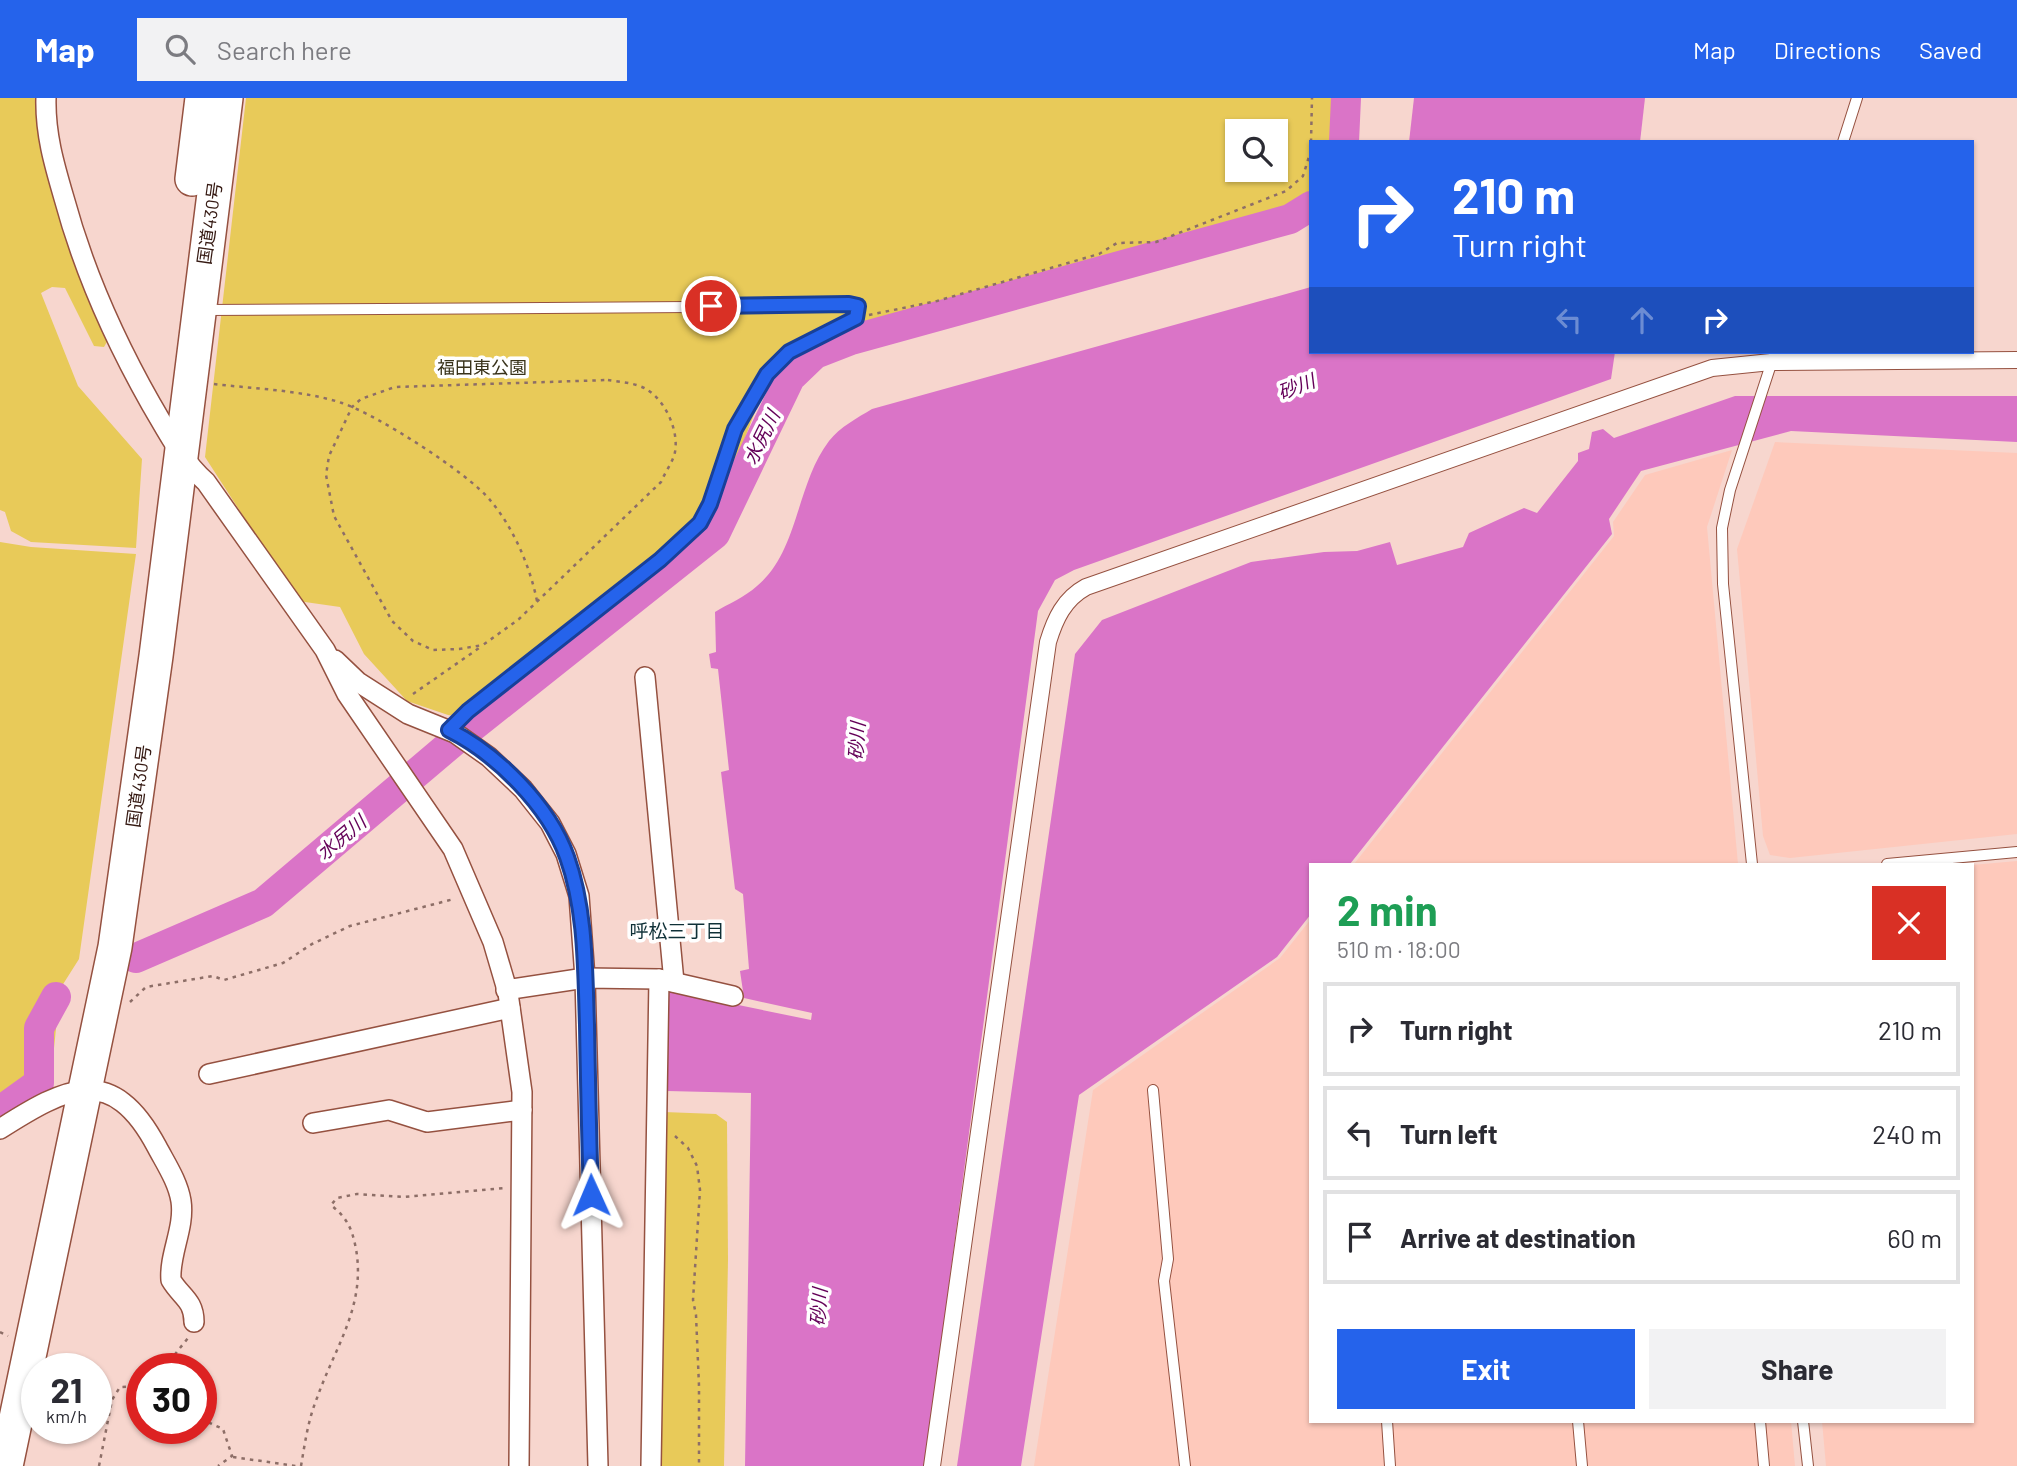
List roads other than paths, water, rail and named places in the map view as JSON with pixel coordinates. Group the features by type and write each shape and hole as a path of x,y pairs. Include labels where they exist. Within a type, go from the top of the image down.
{"highway":[{"name":"国道430号","path":"0,1391 6,1335 74,1092 101,1019 115,947 153,682 202,98"},
{"name":"国道430号","path":"6,1466 74,1092 136,653 197,310 226,98"}],"street":[{"path":"46,98 51,151 83,266 98,303 172,439 206,482 325,650 347,694 453,849 475,894 508,999 522,1110 519,1466"},
{"path":"932,1466 1048,642 1064,605 1086,587 1712,368 1771,362 2017,360"},
{"path":"325,650 358,682 396,707 458,735 523,789 550,823 566,854 579,897 585,978 598,1466"},
{"path":"645,677 666,981 651,1466"},
{"path":"209,1074 585,978 666,981 733,996"},
{"path":"0,1129 74,1092 113,1097 133,1109 177,1185 181,1222 171,1280 190,1300 194,1322"},
{"path":"313,1123 389,1110 427,1122 522,1110"}],"lane":[{"path":"1844,140 1857,98"},
{"path":"197,310 858,306 856,318 789,352 767,374 740,418 710,504 700,523 660,560 468,711 458,735"},
{"path":"1752,863 1721,554 1725,508 1771,362"},
{"path":"1898,863 2017,852"},
{"path":"1153,1090 1168,1259 1164,1281 1185,1466"},
{"path":"1387,1423 1390,1466"},
{"path":"1577,1423 1582,1466"},
{"path":"1760,1423 1764,1466"},
{"path":"1803,1423 1808,1466"}],"water":[{"path":"1414,98 1645,98 1640,140 1409,140"},
{"name":"砂川","path":"1309,288 1309,354 1615,354 1611,379 1074,570 1055,580 1038,611 925,1466 745,1466 751,1093 667,1091 666,995 670,991 811,1020 812,1013 744,998 740,971 749,969 743,894 735,889 721,772 729,770 718,669 711,668 709,654 716,652 715,612 752,590 771,571 790,536 818,458 838,431 872,409"},
{"path":"1735,396 2017,396 2017,442 1791,431 1641,471 1609,519 1612,534 1351,863 1309,863 1309,917 1277,957 1079,1095 1021,1466 957,1466 1075,654 1102,620 1251,562 1324,552 1357,551 1390,542 1397,565 1463,547 1469,533 1524,508 1537,513 1578,461 1578,453 1589,449 1592,432 1603,429 1614,438"}],"waterway":[{"name":"水尻川","path":"1344,140 1346,98"},
{"name":"水尻川","path":"136,958 263,903 452,743 715,534 790,378 815,354 851,340 1290,219 1309,207"},
{"name":"水尻川","path":"0,1111 39,1083 39,1028 56,997"}],"district":[{"name":"呼松三丁目","path":"677,930"}],"park label":[{"name":"福田東公園","path":"482,367"}]}
